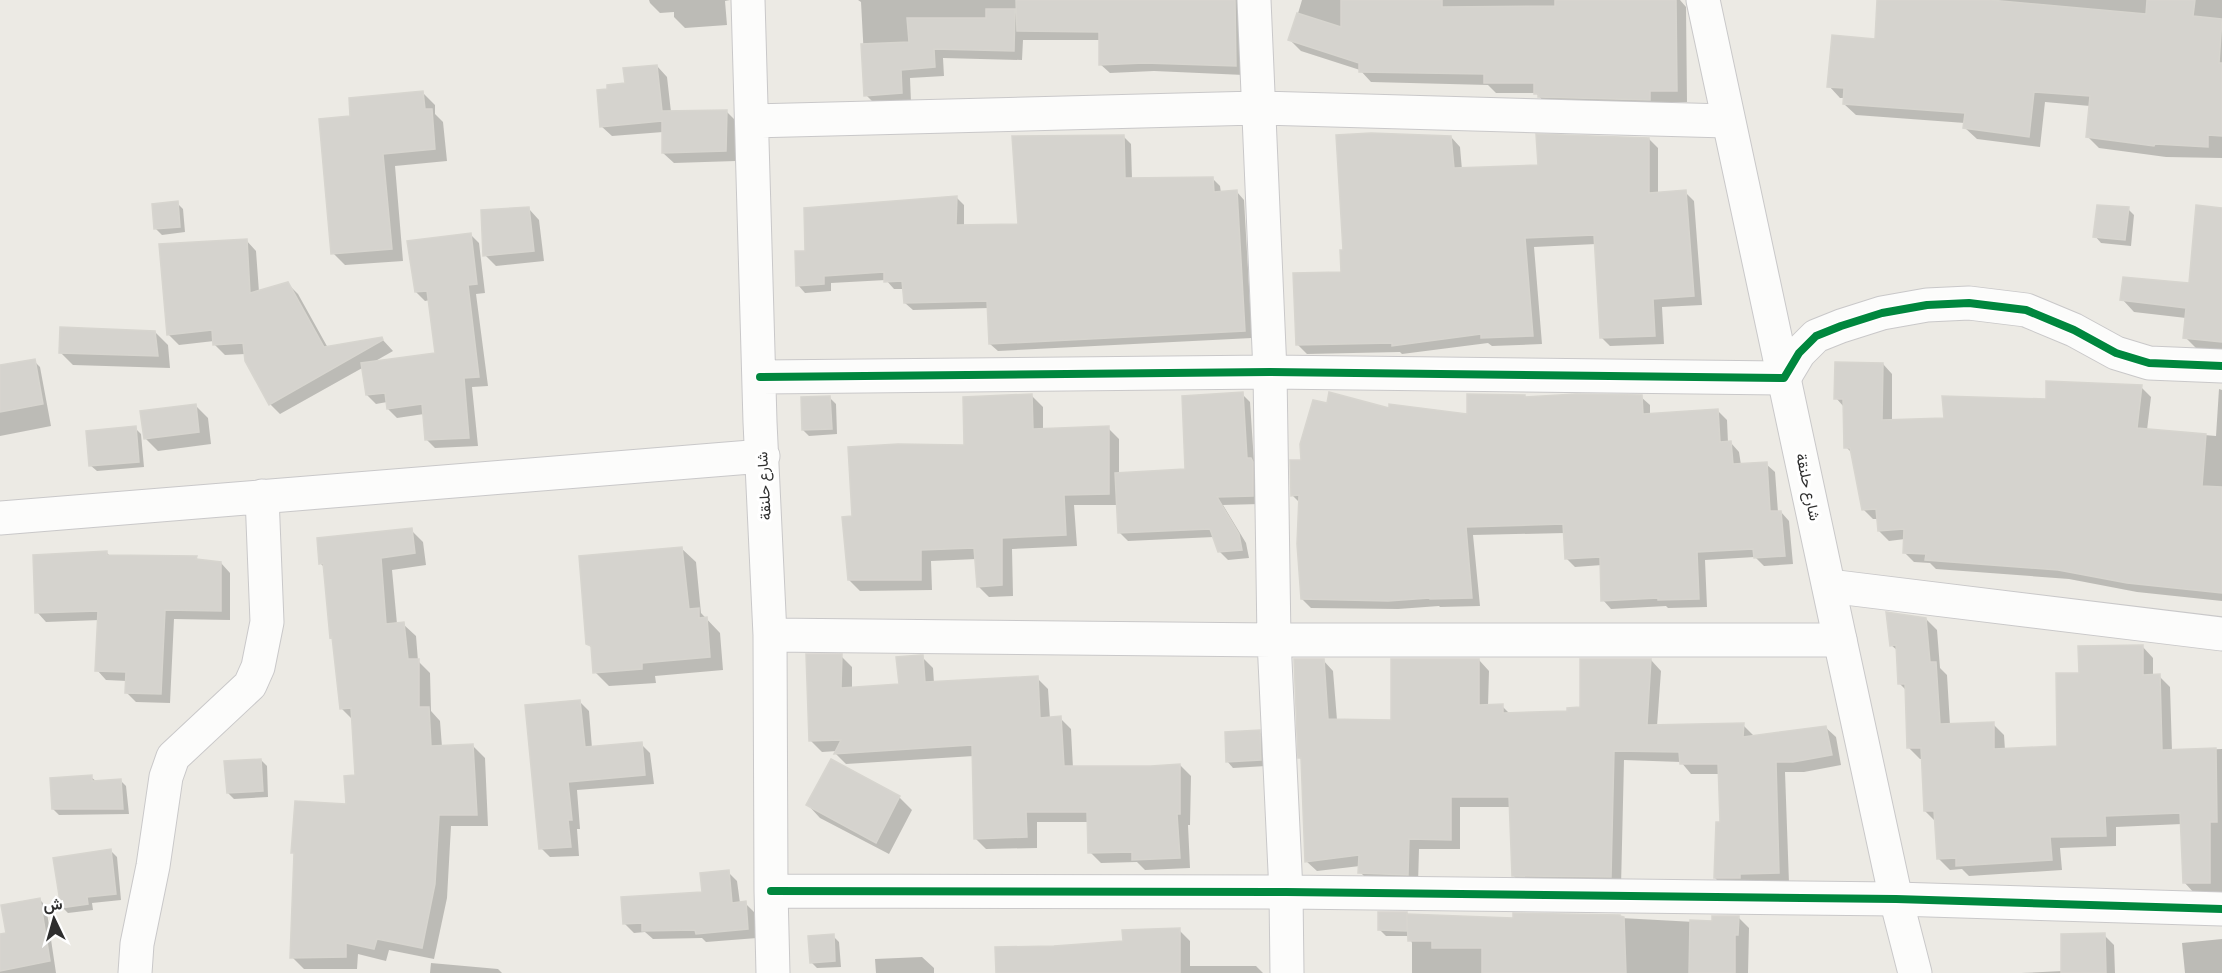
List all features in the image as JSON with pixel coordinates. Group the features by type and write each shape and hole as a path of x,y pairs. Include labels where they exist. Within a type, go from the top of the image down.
{"street":[{"name":"شارع حلنقة","path":"748,0 770,634 773,973"},
{"path":"1254,0 1270,372 1274,640 1286,892 1287,973"},
{"name":"شارع حلنقة","path":"1703,0 1727,121 1896,898 1915,973"},
{"path":"752,121 1257,108 1727,121"},
{"path":"760,377 1270,372 1784,378 1798,353 1816,336 1840,326 1882,313 1927,305 1970,303 2026,310 2074,330 2116,352 2149,363 2222,366"},
{"path":"0,518 763,456"},
{"path":"135,973 137,944 160,829 166,777 173,757 250,685 258,667 267,622 262,496"},
{"path":"1829,586 2222,634"},
{"path":"770,634 1274,640 1840,640"},
{"path":"771,891 1286,892 1896,898 2222,909"}],"building":[{"path":"1016,0 1235,0 1236,66 1144,63 1099,65 1099,32 1017,31"},
{"path":"1341,0 1442,0 1442,7 1555,6 1555,0 1676,0 1677,91 1650,91 1650,100 1538,97 1538,94 1534,94 1534,83 1484,83 1484,74 1359,72 1359,63 1288,40 1297,13 1341,27"},
{"path":"1877,0 1990,0 2146,14 2147,0 2195,0 2193,16 2222,19 2219,63 2222,63 2222,136 2208,135 2208,147 2155,144 2154,146 2086,137 2090,96 2034,92 2029,137 1963,128 1965,113 1843,104 1844,88 1827,87 1832,35 1875,39"},
{"path":"986,9 1015,9 1014,51 934,49 935,67 901,70 902,93 864,96 861,44 909,42 907,18 986,18"},
{"path":"657,65 662,111 727,110 726,151 662,153 662,121 600,127 597,90 607,89 607,85 625,83 623,68"},
{"path":"423,91 425,109 432,109 435,149 383,154 392,249 331,254 319,119 350,116 349,98"},
{"path":"1371,133 1451,136 1454,168 1538,165 1536,134 1649,138 1649,193 1686,190 1694,296 1653,299 1655,336 1600,338 1594,235 1525,238 1533,336 1481,338 1481,334 1392,346 1392,343 1296,345 1293,273 1341,272 1340,250 1343,250 1336,135"},
{"path":"1124,135 1125,178 1213,177 1214,192 1237,190 1245,331 989,344 987,301 904,303 902,281 884,282 884,272 824,276 824,284 796,286 795,251 805,251 804,208 957,196 956,225 1018,224 1012,136"},
{"path":"178,201 180,227 154,229 152,204"},
{"path":"2097,205 2129,207 2125,240 2093,237"},
{"path":"2196,205 2222,208 2222,342 2183,338 2186,308 2120,300 2123,277 2189,283"},
{"path":"529,207 534,251 483,256 481,210"},
{"path":"471,233 477,284 468,285 479,377 464,378 469,438 425,440 422,404 387,409 385,393 366,395 361,363 435,353 427,291 415,292 407,241"},
{"path":"247,239 250,293 288,282 324,347 382,337 383,340 269,405 245,361 243,343 213,345 212,330 167,335 159,244"},
{"path":"60,327 155,331 158,356 59,353"},
{"path":"35,359 43,404 0,412 0,365"},
{"path":"1835,362 1883,363 1882,420 1944,418 1942,396 2046,399 2046,381 2142,385 2137,428 2206,434 2202,486 2222,487 2222,593 2127,583 2058,570 1925,560 1926,554 1903,553 1904,529 1878,531 1876,509 1862,510 1850,448 1844,448 1843,399 1834,399"},
{"path":"1243,392 1247,458 1251,458 1253,462 1253,496 1217,497 1239,534 1242,550 1218,552 1210,529 1118,533 1115,473 1185,469 1182,396"},
{"path":"1329,392 1389,408 1389,404 1467,414 1467,394 1525,395 1525,397 1576,394 1642,395 1643,414 1718,409 1720,442 1731,441 1733,464 1767,462 1770,511 1781,511 1785,556 1754,558 1753,549 1697,552 1699,599 1658,600 1658,598 1601,601 1600,557 1565,559 1563,524 1466,527 1472,598 1388,601 1301,599 1297,544 1299,495 1291,496 1290,460 1301,460 1300,444 1313,400 1327,403"},
{"path":"1032,394 1033,429 1109,426 1109,494 1064,495 1066,535 1002,538 1002,585 977,587 974,548 921,550 921,580 848,580 842,517 852,516 848,447 898,444 964,445 963,397"},
{"path":"830,396 832,429 802,430 801,397"},
{"path":"196,404 199,432 144,439 140,411"},
{"path":"136,426 139,462 89,466 86,431"},
{"path":"412,528 415,553 381,558 386,624 404,622 408,659 419,659 419,707 429,707 431,746 473,744 477,815 439,815 435,884 422,948 377,939 374,949 346,943 346,957 290,958 294,853 291,853 295,801 346,804 344,776 355,775 351,708 340,709 323,563 319,564 317,538"},
{"path":"682,547 689,609 699,608 699,618 707,617 710,657 642,663 642,669 593,673 591,646 586,644 579,556"},
{"path":"107,551 107,555 197,556 196,559 221,562 221,611 165,610 161,694 125,693 126,672 95,671 98,611 35,613 33,555"},
{"path":"1886,612 1926,618 1930,662 1936,662 1940,724 1994,722 1994,749 2057,746 2056,673 2079,673 2078,646 2143,645 2143,675 2160,674 2162,750 2216,748 2217,822 2210,822 2210,883 2183,883 2180,813 2105,816 2106,836 2050,837 2052,860 1956,866 1956,858 1937,859 1934,811 1924,811 1921,748 1907,748 1905,684 1898,684 1896,645 1890,646"},
{"path":"806,654 842,654 841,688 899,684 896,657 921,655 923,655 925,682 1038,676 1040,718 1061,716 1064,766 1180,764 1180,814 1177,814 1180,858 1132,860 1132,852 1088,853 1087,812 1026,812 1027,837 974,839 972,745 834,754 841,740 809,741"},
{"path":"1294,659 1324,659 1328,719 1391,720 1391,659 1479,659 1479,705 1503,704 1503,713 1567,711 1567,708 1580,707 1580,659 1651,659 1647,725 1744,723 1743,737 1826,726 1832,755 1793,762 1776,762 1779,873 1740,874 1740,878 1714,878 1716,822 1720,822 1718,764 1680,764 1679,752 1614,751 1611,877 1512,876 1509,797 1451,797 1451,840 1409,839 1408,875 1358,873 1359,855 1305,862"},
{"path":"580,700 585,747 642,742 645,775 568,782 572,820 568,820 571,847 539,849 525,705"},
{"path":"1260,730 1261,760 1226,762 1225,732"},
{"path":"261,759 263,791 227,793 224,761"},
{"path":"831,759 900,796 876,843 806,805"},
{"path":"92,775 92,781 121,779 123,809 52,809 50,778"},
{"path":"111,849 116,894 87,897 88,904 61,908 53,858"},
{"path":"729,870 732,903 746,901 748,929 696,934 695,930 642,931 642,923 623,924 621,897 702,892 700,873"},
{"path":"40,898 50,961 0,971 0,934 6,933 1,905"},
{"path":"1378,912 1407,912 1407,931 1378,930"},
{"path":"1513,913 1620,915 1624,917 1626,973 1482,973 1482,948 1432,948 1432,941 1408,941 1407,914 1513,918"},
{"path":"1712,916 1739,916 1738,935 1735,935 1735,973 1689,973 1690,920 1712,921"},
{"path":"1180,928 1180,973 996,973 995,947 1123,941 1122,930"},
{"path":"2105,933 2106,973 2061,973 2061,934"},
{"path":"834,934 835,961 810,963 808,936"}],"cycle path":[{"path":"760,377 1270,372 1784,378 1799,353 1816,336 1882,313 1927,305 1969,303 2026,310 2074,330 2116,353 2149,363 2222,366"},
{"path":"771,891 1286,892 1896,899 2222,909"}]}
